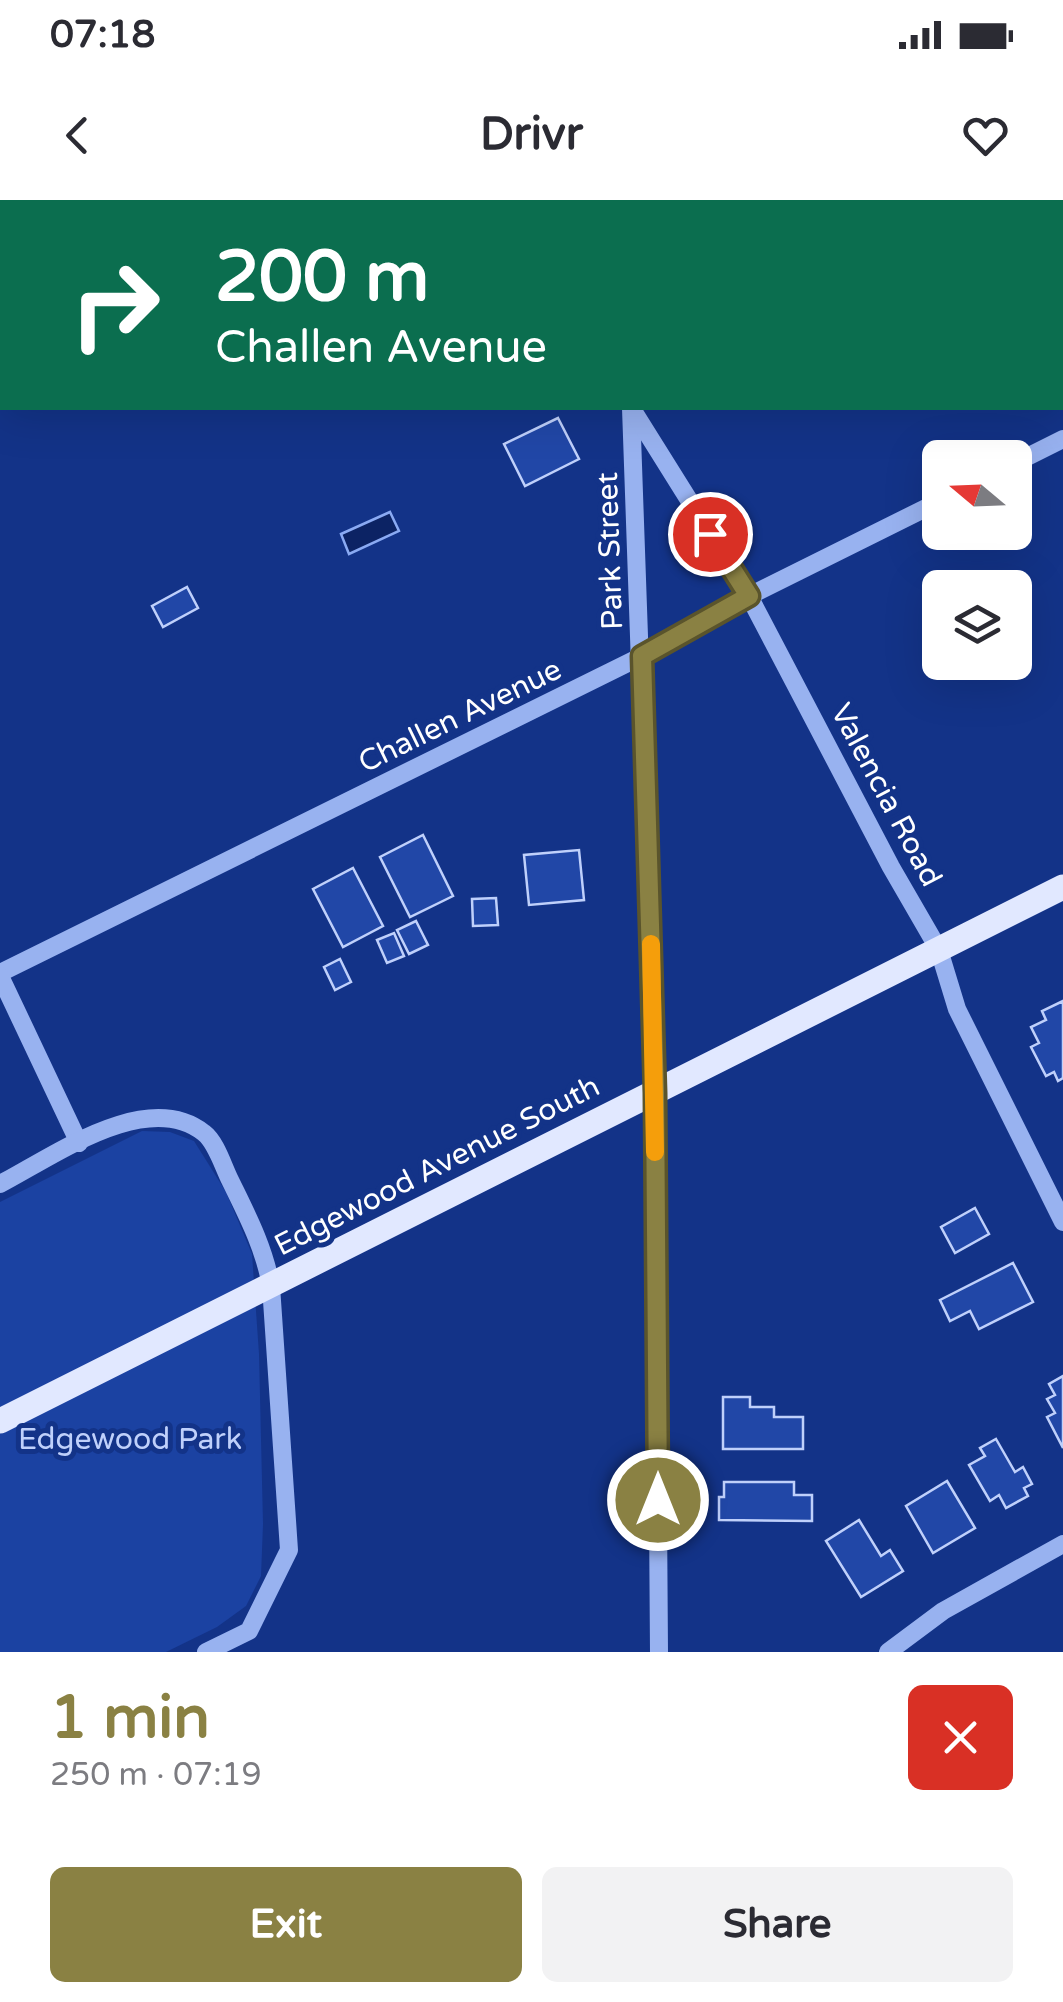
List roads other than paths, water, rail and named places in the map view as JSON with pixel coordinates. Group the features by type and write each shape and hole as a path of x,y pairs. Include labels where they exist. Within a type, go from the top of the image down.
{"main road":[{"name":"Edgewood Avenue South","path":"0,1422 1063,887"}],"street":[{"name":"Park Street","path":"631,410 655,1093 660,1652"},
{"name":"Valencia Road","path":"632,410 749,596 939,950 958,1008 1063,1222"},
{"path":"1032,454 1063,439"},
{"name":"Challen Avenue","path":"0,975 642,656 749,596 922,510"},
{"path":"0,975 79,1142"},
{"path":"0,1184 79,1142 136,1118 160,1116 183,1120 208,1135 265,1252 271,1286 289,1550 249,1630 206,1652"},
{"path":"888,1652 943,1612 1063,1544"}],"park label":[{"name":"Edgewood Park","path":"130,1439"}]}
